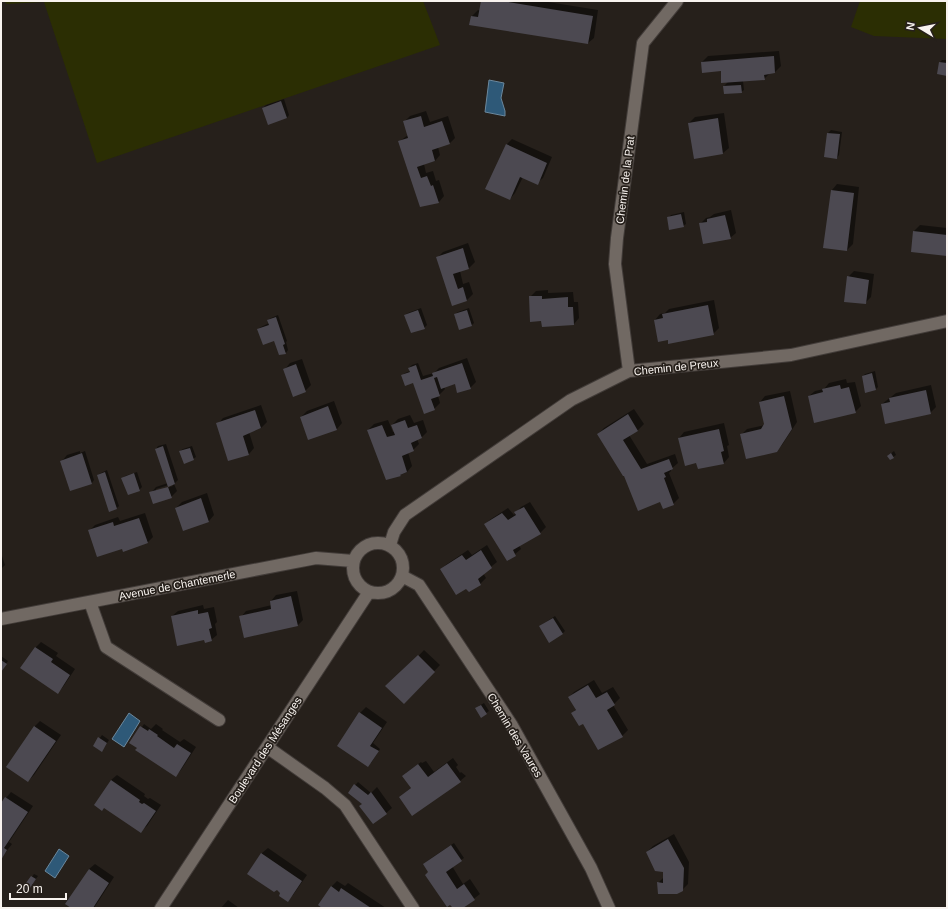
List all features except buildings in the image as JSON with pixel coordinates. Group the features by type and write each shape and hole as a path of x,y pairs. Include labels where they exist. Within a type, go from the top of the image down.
{"street":[{"name":"Chemin de la Prat","path":"629,372 615,264 620,214 643,43 677,1"},
{"name":"Chemin de Preux","path":"390,545 394,532 405,515 571,400 629,372 791,355 947,321"},
{"path":"376,542 390,545 396,550 403,562 402,576 392,589 385,592 369,592 357,583 354,576 353,561 356,554 368,544 376,542"},
{"name":"Avenue de Chantemerle","path":"1,619 316,558 353,561"},
{"name":"Chemin des Vaures","path":"402,576 419,585 511,724 591,868 609,908"},
{"name":"Boulevard des Mésanges","path":"161,908 369,592"},
{"path":"90,602 106,647 219,720"},
{"path":"267,747 325,788 345,805 412,908"}],"green space":[{"path":"4,1 423,1 440,45 97,163 44,2 7,4"},
{"path":"860,1 947,1 947,39 874,36 851,27"}],"water":[{"path":"489,80 504,83 501,98 505,116 485,112"},
{"path":"129,713 140,721 124,747 112,739"},
{"path":"59,849 69,856 55,878 45,871"}]}
